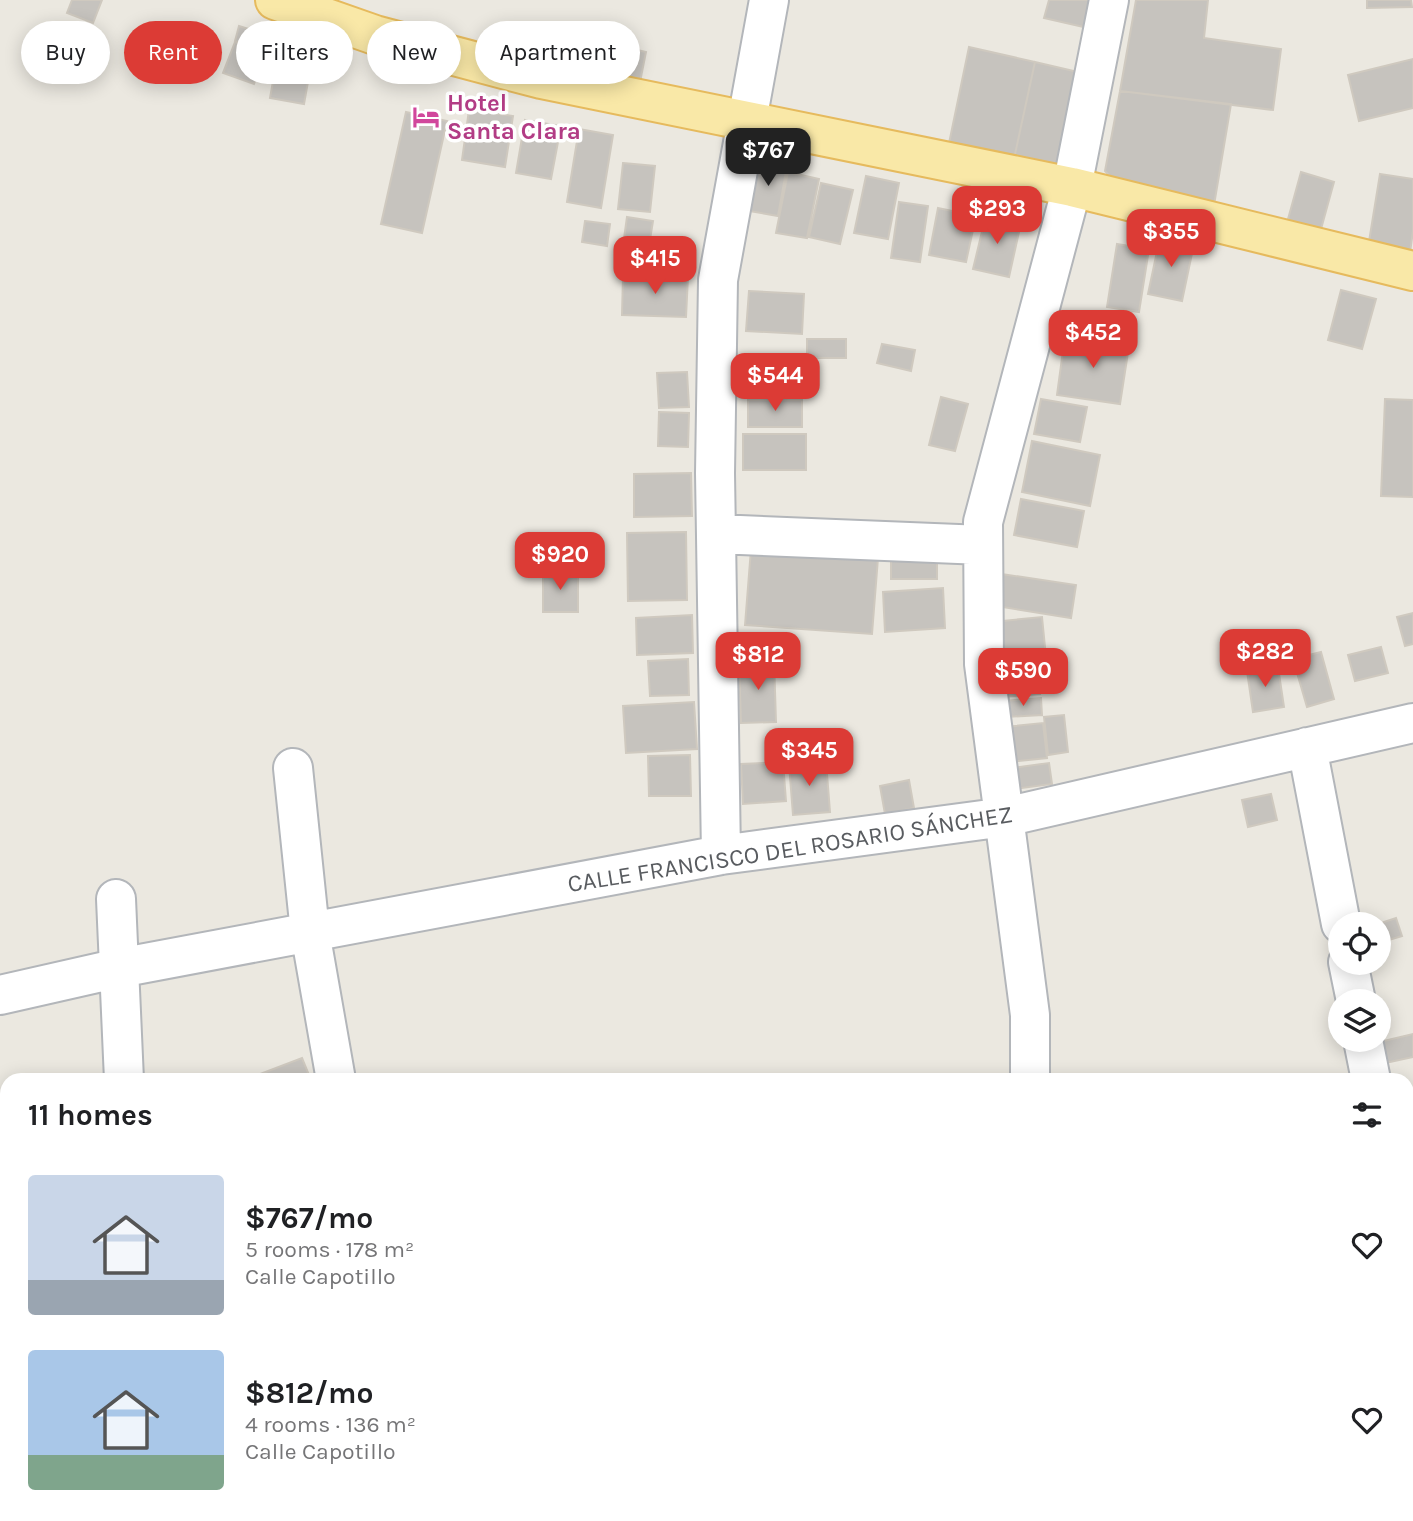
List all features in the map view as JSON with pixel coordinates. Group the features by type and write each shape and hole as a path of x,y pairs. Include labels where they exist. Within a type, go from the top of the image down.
{"main road":[{"path":"275,0 375,35 516,72 747,123 1072,187 1413,271"}],"street":[{"path":"721,855 716,534 718,280 769,0"},
{"path":"1030,1073 1030,1015 984,664 983,522 1072,187 1109,0"},
{"path":"716,534 983,545"},
{"name":"CALLE FRANCISCO DEL ROSARIO SÁNCHEZ","path":"0,995 119,968 721,855 1005,817 1413,723"},
{"path":"1307,747 1339,912"},
{"path":"293,768 310,932 335,1073"},
{"path":"116,899 124,1073"},
{"path":"1365,1052 1370,1073"}],"building":[{"path":"72,0 102,0 94,21 67,13"},
{"path":"1049,0 1093,0 1088,28 1044,18"},
{"path":"1136,0 1208,0 1204,38 1281,49 1273,110 1120,91"},
{"path":"1367,0 1411,0 1412,7 1367,8"},
{"path":"235,42 236,42 236,78 223,73"},
{"path":"969,47 1035,62 1012,168 947,153"},
{"path":"640,51 646,52 640,82"},
{"path":"1413,59 1413,108 1359,121 1348,75"},
{"path":"1035,62 1078,72 1056,178 1012,168"},
{"path":"273,84 308,84 304,104 270,98"},
{"path":"1120,91 1231,104 1212,217 1125,193 1105,171"},
{"path":"469,110 513,116 505,167 462,160"},
{"path":"406,112 447,121 422,233 381,224"},
{"path":"525,120 561,126 551,179 516,173"},
{"path":"579,129 613,135 601,208 567,202"},
{"path":"758,161 787,166 778,216 749,211"},
{"path":"623,163 655,166 650,212 618,209"},
{"path":"788,172 819,179 807,238 776,233"},
{"path":"1301,172 1334,182 1318,240 1285,230"},
{"path":"1380,174 1413,179 1413,231 1409,260 1367,254"},
{"path":"866,176 899,183 888,239 854,233"},
{"path":"821,183 853,190 840,244 809,237"},
{"path":"899,202 928,206 920,262 891,258"},
{"path":"938,208 976,216 966,262 929,255"},
{"path":"986,215 1021,223 1009,277 973,269"},
{"path":"627,217 653,221 646,264 621,260"},
{"path":"585,221 610,224 607,246 582,242"},
{"path":"1160,237 1194,244 1182,301 1148,294"},
{"path":"1117,244 1149,249 1139,312 1107,307"},
{"path":"623,276 688,277 686,317 622,315"},
{"path":"1341,290 1376,299 1362,349 1328,340"},
{"path":"749,291 804,294 802,334 746,331"},
{"path":"1065,336 1129,346 1120,404 1057,395"},
{"path":"807,339 846,339 846,358 807,358"},
{"path":"882,344 915,350 911,371 877,363"},
{"path":"687,372 689,407 659,408 657,373"},
{"path":"750,378 804,379 804,393 750,392"},
{"path":"941,397 968,404 955,451 929,445"},
{"path":"1041,399 1087,407 1080,442 1034,434"},
{"path":"1385,399 1413,400 1413,497 1381,496"},
{"path":"748,400 802,400 802,427 748,427"},
{"path":"659,412 689,413 688,447 658,446"},
{"path":"743,434 806,434 806,470 743,470"},
{"path":"1032,441 1100,455 1090,506 1022,492"},
{"path":"691,473 692,516 634,517 634,474"},
{"path":"1021,499 1084,511 1077,547 1014,535"},
{"path":"686,532 687,600 628,601 627,533"},
{"path":"751,549 878,558 872,634 745,625"},
{"path":"891,554 937,555 937,579 891,579"},
{"path":"543,571 578,571 578,612 543,612"},
{"path":"995,573 1076,585 1071,618 990,605"},
{"path":"943,588 945,628 885,632 883,592"},
{"path":"1413,613 1413,644 1405,646 1397,617"},
{"path":"692,615 693,653 637,655 636,618"},
{"path":"1042,617 1046,657 996,662 992,622"},
{"path":"1381,647 1388,673 1355,681 1348,655"},
{"path":"1321,652 1334,699 1307,707 1293,659"},
{"path":"688,659 689,695 650,696 648,661"},
{"path":"774,660 776,722 741,723 739,661"},
{"path":"1037,664 1040,694 1001,697 998,668"},
{"path":"1278,667 1284,707 1253,712 1247,671"},
{"path":"1041,698 1042,715 1005,717 1004,701"},
{"path":"694,702 697,749 626,753 623,706"},
{"path":"1064,715 1068,752 1048,755 1044,717"},
{"path":"1043,723 1047,758 1009,762 1005,727"},
{"path":"690,755 691,796 649,796 648,756"},
{"path":"826,761 830,812 793,815 789,764"},
{"path":"783,762 786,801 743,804 741,764"},
{"path":"1049,763 1052,784 1015,789 1012,768"},
{"path":"909,780 914,808 885,814 880,786"},
{"path":"1271,794 1277,820 1248,827 1242,800"},
{"path":"1396,918 1402,936 1391,939 1391,920"},
{"path":"1413,1034 1413,1057 1376,1065 1373,1052 1391,1052 1391,1039"},
{"path":"302,1058 308,1073 263,1073"}],"place":[{"name":"Hotel Santa Clara","path":"426,117"}]}
